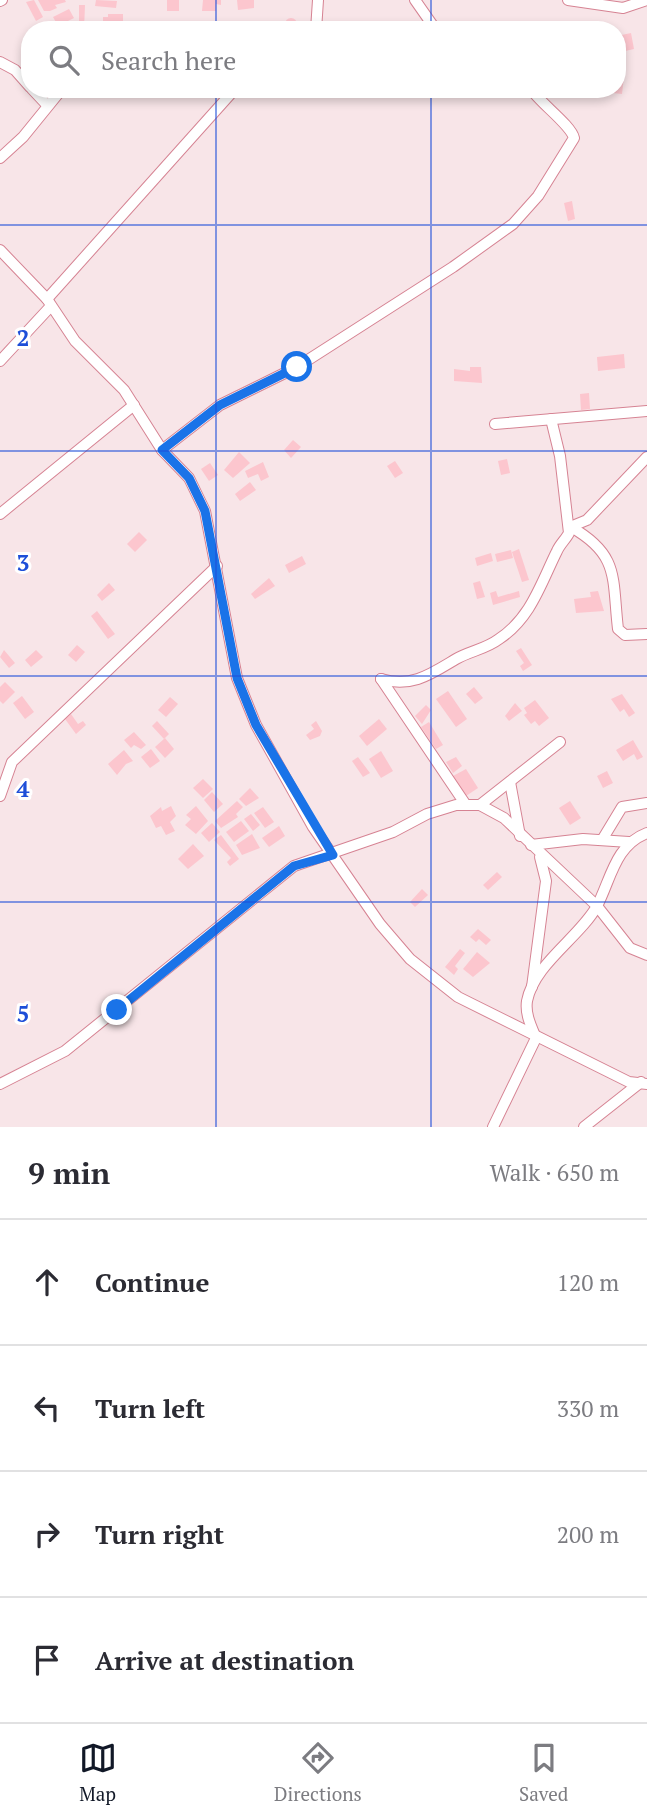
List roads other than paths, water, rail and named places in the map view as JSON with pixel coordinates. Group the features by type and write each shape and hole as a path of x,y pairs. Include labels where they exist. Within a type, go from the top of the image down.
{"street":[{"path":"317,21 318,0"},
{"path":"415,0 430,21"},
{"path":"568,0 623,9 647,1"},
{"path":"0,62 21,77"},
{"path":"40,98 47,105"},
{"path":"0,158 23,137 53,98"},
{"path":"0,361 227,98"},
{"path":"162,450 220,405 297,367 453,267 522,216 574,138 571,129 551,113 538,98"},
{"path":"0,250 49,303 75,341 124,390 162,450 189,478 205,511 237,678 256,725 333,855 380,924 421,969 458,997 629,1082 644,1082"},
{"path":"0,514 134,405"},
{"path":"495,424 647,411"},
{"path":"466,804 382,679 394,682 420,680 501,639 539,593 570,527 560,456 551,419"},
{"path":"570,527 581,524 596,512 647,457"},
{"path":"570,527 590,538 605,553 611,568 618,629 625,635 647,635"},
{"path":"0,796 12,762 217,566"},
{"path":"480,805 561,742"},
{"path":"510,782 520,836"},
{"path":"602,840 622,807 647,803"},
{"path":"0,1084 65,1051 294,866 333,855 393,832 427,814 466,804 480,805 504,818 540,856 597,906 630,948 647,955"},
{"path":"532,988 562,946 597,906 618,858 629,842 647,833"},
{"path":"531,845 583,839 629,842"},
{"path":"493,1127 536,1038 527,1012 546,881 540,856"},
{"path":"584,1127 644,1082"}]}
